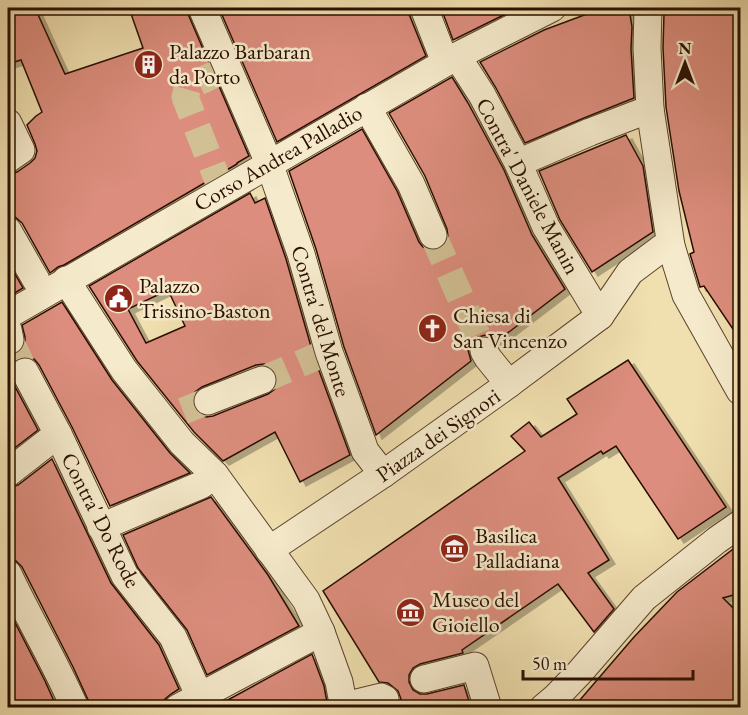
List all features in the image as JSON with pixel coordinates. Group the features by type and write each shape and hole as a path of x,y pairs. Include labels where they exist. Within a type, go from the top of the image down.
{"street":[{"name":"Contra' del Monte","path":"202,8 269,164 301,254 323,354 343,394 365,451 383,474"},
{"name":"Contra' Daniele Manin","path":"424,8 451,59 482,95 518,163 546,227 601,315"},
{"name":"Corso Andrea Palladio","path":"8,328 47,286 269,164 451,59 552,8"},
{"path":"648,8 650,109 671,246 687,295 741,391"},
{"path":"367,107 411,184 433,235"},
{"path":"518,163 650,109"},
{"path":"8,123 21,150 8,159"},
{"path":"8,231 47,286 124,370 185,410"},
{"name":"Piazza dei Signori","path":"269,550 383,474 601,315 630,272 662,248 671,246"},
{"path":"484,351 509,384"},
{"name":"Contra' Do Rode","path":"25,372 58,434 125,576 173,637 189,701"},
{"path":"185,410 262,380"},
{"path":"185,410 182,443 215,475 306,600 316,635 339,682 344,707 381,697 385,699"},
{"path":"8,473 58,434"},
{"path":"101,527 201,485 215,475"},
{"path":"543,708 603,647 644,598 717,540 741,524"},
{"path":"8,574 75,708"},
{"path":"189,701 316,635"},
{"path":"424,679 475,666 488,708"}],"building":[{"path":"8,8 35,8 65,74 143,48 129,8 186,8 249,156 50,273 22,223 8,215 8,174 17,172 35,158 37,151 27,125 42,112 21,60 8,64"},
{"path":"219,8 409,8 409,14 426,56 277,142"},
{"path":"441,8 518,8 453,40"},
{"path":"603,8 629,8 632,27 634,98 525,143 480,62 544,30"},
{"path":"665,8 741,8 741,341 704,286 700,287 690,254 694,252 679,191 666,107 663,48"},
{"path":"452,77 504,170 532,235 565,289 496,342 485,335 476,338 468,350 471,361 376,435 344,347 316,249 289,171 362,129 397,191 419,242 423,247 431,250 440,249 445,245 448,237 447,229 425,176 389,113"},
{"path":"626,135 643,166 653,232 592,272 560,220 539,171"},
{"path":"250,193 255,203 265,198 286,259 314,357 350,455 300,482 275,432 223,461 194,432 137,361 89,286","holes":["168,290 185,326 146,343 128,309","264,364 271,367 277,375 278,382 275,389 268,394 213,416 206,417 199,414 194,407 195,392 202,387 256,365"]},
{"path":"8,262 23,288 8,297"},
{"path":"62,302 112,380 170,453 190,473 110,506 39,365 34,359 26,356 17,358 11,364 9,372 38,430 8,453 8,355 20,352 25,346 22,325"},
{"path":"628,360 726,507 678,539 616,446 603,454 601,451 558,478 609,560 588,573 614,609 594,632 558,584 462,650 463,653 420,664 413,668 409,675 409,682 413,690 420,694 427,694 464,685 471,708 398,708 401,699 398,691 388,683 379,682 323,591 525,451 511,436 529,422 541,437 577,414 567,399"},
{"path":"52,459 111,583 159,645 179,689 165,699 162,708 90,708 73,667 22,567 16,561 8,559 8,488 18,485"},
{"path":"211,497 268,575 299,626 207,675 187,630 138,568 123,535"},
{"path":"741,543 741,593 723,598 741,619 741,708 573,708 634,637 677,592"},
{"path":"8,609 45,681 57,708 8,708"},
{"path":"312,654 324,686 328,708 213,708"}],"tunnel":[{"path":"222,191 185,97 188,87 228,68"},
{"path":"433,235 484,351"},
{"path":"10,340 25,372"},
{"path":"262,380 318,356"},
{"path":"183,411 208,401"}],"place":[{"name":"Palazzo Barbaran da Porto","path":"148,64"},
{"name":"Palazzo Trissino-Baston","path":"118,298"},
{"name":"Chiesa di San Vincenzo","path":"432,328"},
{"name":"Basilica Palladiana","path":"454,548"},
{"name":"Museo del Gioiello","path":"411,612"}]}
